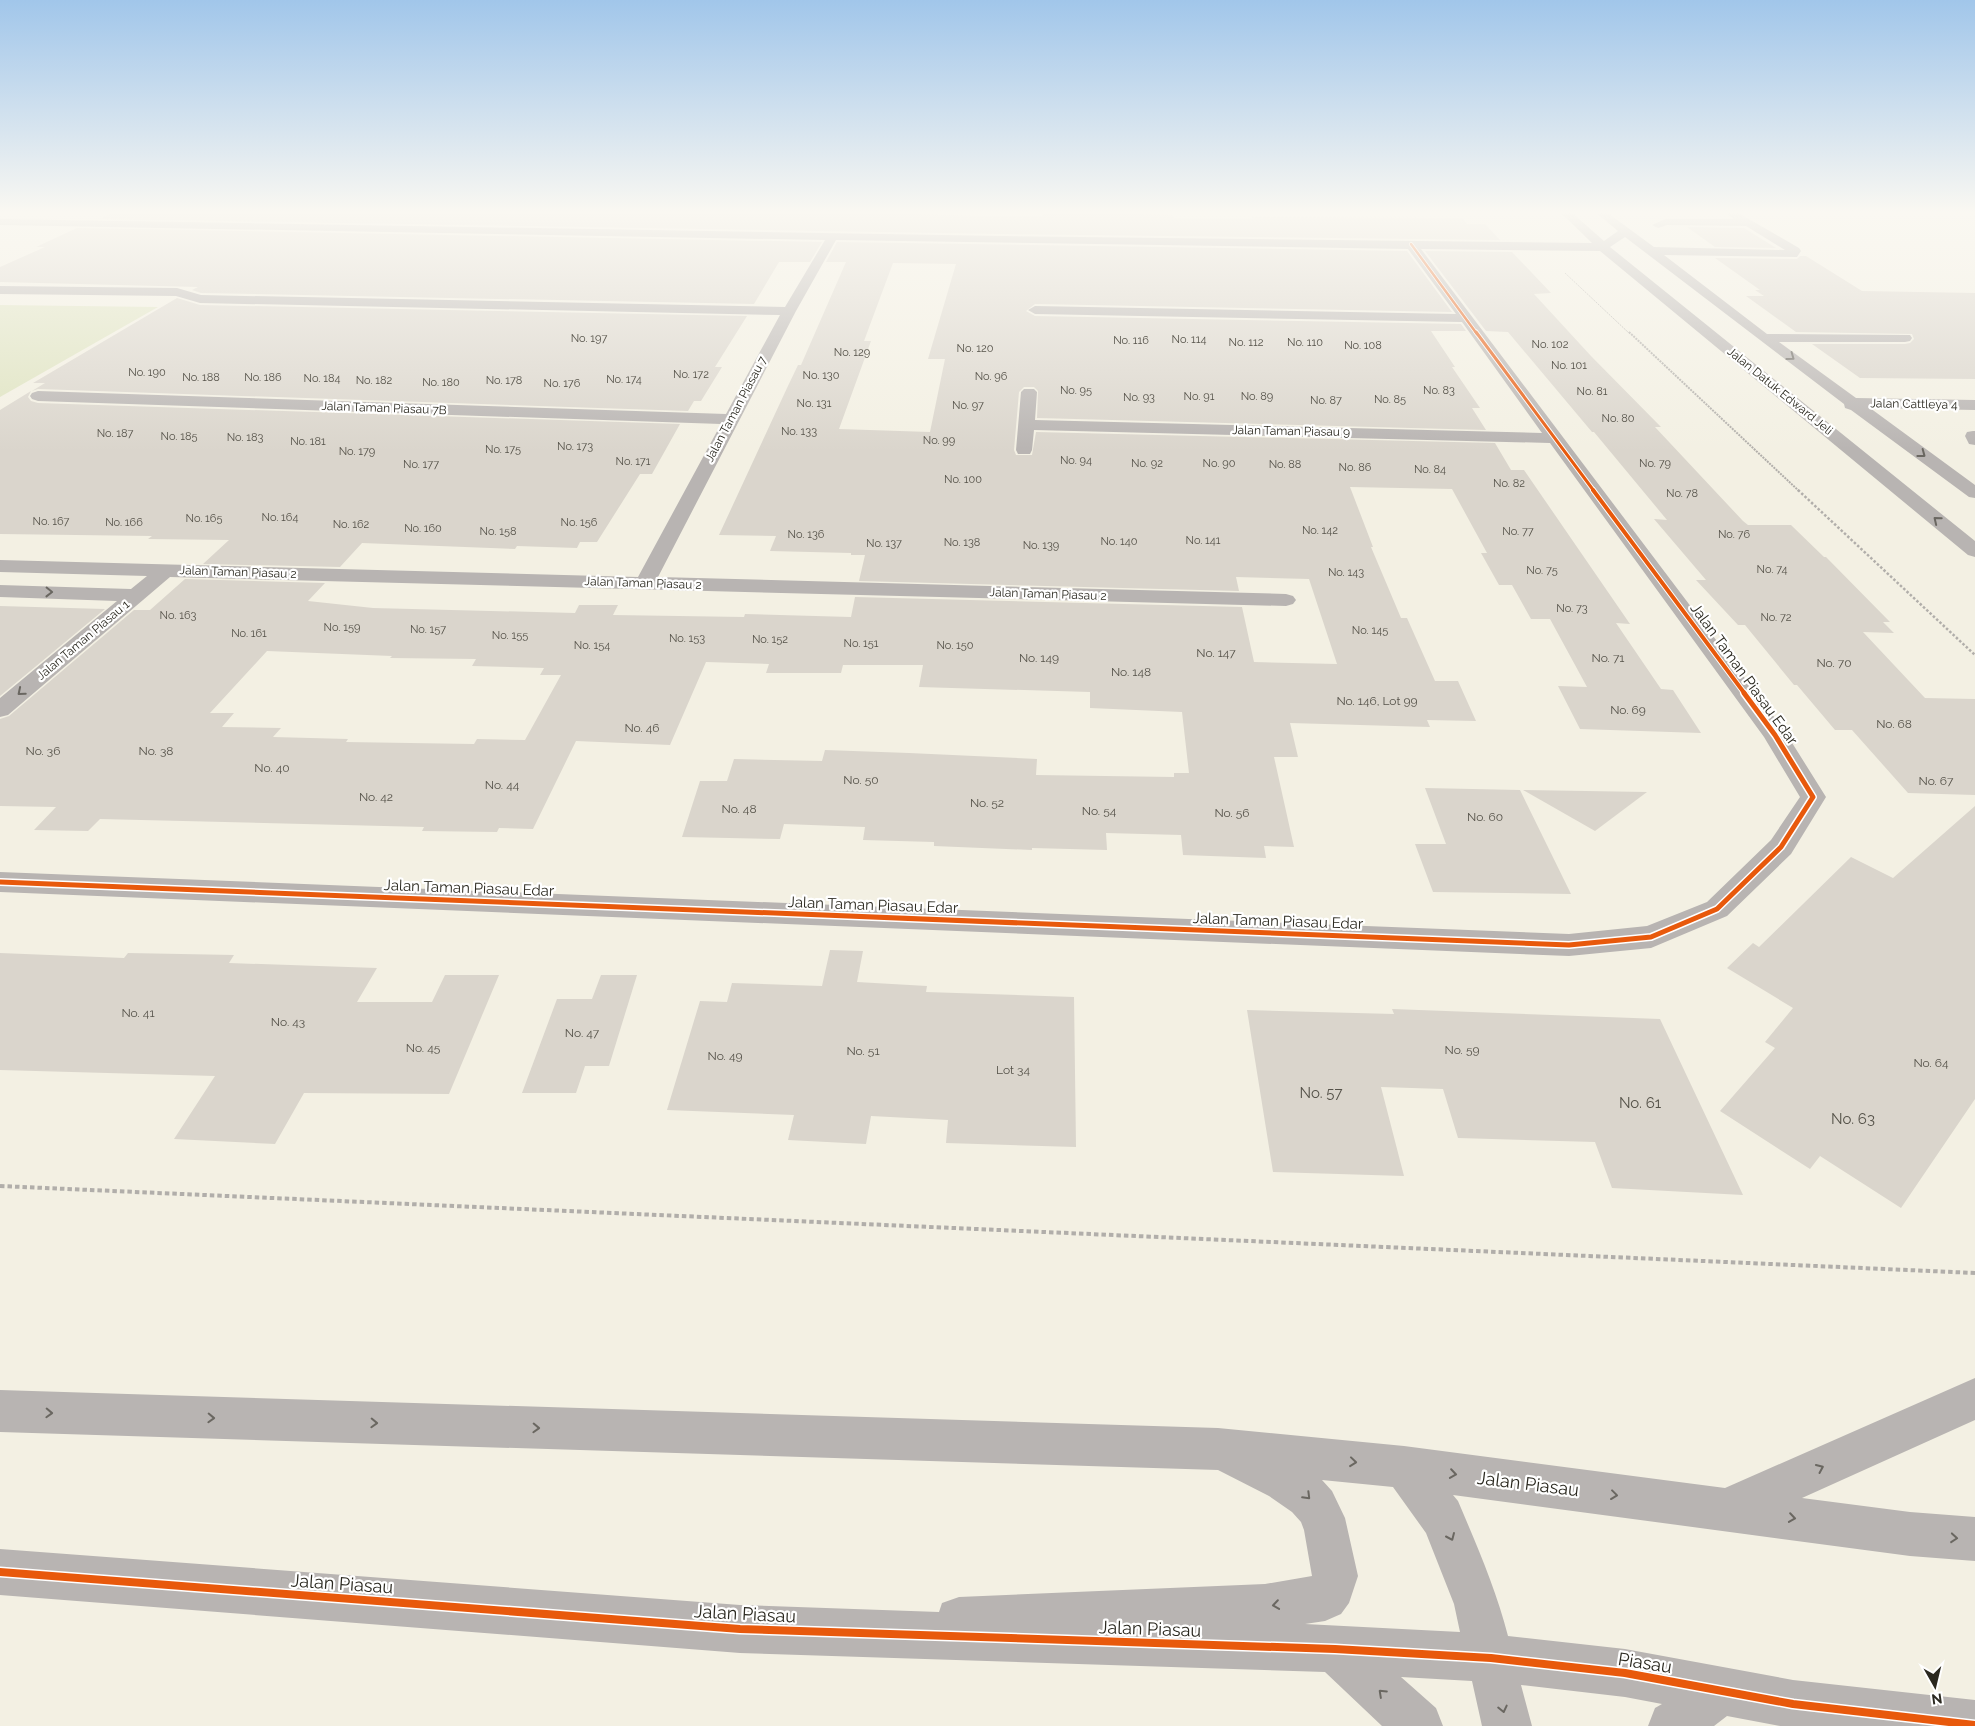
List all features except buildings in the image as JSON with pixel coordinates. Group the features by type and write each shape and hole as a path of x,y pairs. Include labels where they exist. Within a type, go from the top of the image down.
{"street":[{"path":"136,292 176,292 200,298 789,310"},
{"name":"Jalan Taman Piasau 7","path":"645,583 730,419 800,292"},
{"name":"Jalan Taman Piasau Edar","path":"0,882 1569,945 1651,937 1717,909 1781,847 1813,797 1775,734 1445,292"},
{"name":"Jalan Datuk Edward Jeli","path":"1658,292 1975,551"},
{"path":"1704,292 1975,493"},
{"path":"1033,324 1036,305 1464,318"},
{"path":"1764,338 1905,338"},
{"path":"1024,450 1029,392"},
{"name":"Jalan Taman Piasau 7B","path":"38,396 730,419"},
{"path":"1833,434 1853,403"},
{"name":"Jalan Cattleya 4","path":"1853,403 1975,405"},
{"path":"1952,404 1975,421"},
{"name":"Jalan Taman Piasau 9","path":"1027,425 1554,438"},
{"name":"Jalan Taman Piasau 2","path":"5,569 166,570 645,583 1287,608 1281,577"},
{"name":"Jalan Taman Piasau 1","path":"0,710 166,570"},
{"path":"0,591 137,594"},
{"path":"1727,1509 1975,1399"},
{"name":"Jalan Piasau","path":"0,1411 1218,1448 1404,1467 1910,1534 1975,1540"},
{"path":"740,1629 1265,1607 1324,1598 1333,1588 1336,1574 1323,1518 1314,1502 1301,1490 1218,1448"},
{"path":"1404,1467 1442,1517 1460,1559 1477,1604 1507,1726"},
{"name":"Jalan Piasau","path":"0,1572 740,1629 1335,1649 1491,1658"},
{"path":"1335,1649 1418,1726"},
{"name":"Piasau","path":"1491,1658 1625,1673 1793,1704 1975,1725"},
{"path":"1673,1726 1722,1690"}],"path":[{"path":"1585,292 1975,655"},
{"path":"0,1186 1975,1273"}],"green space":[{"path":"0,305 158,307 0,397"}],"cycle path":[{"path":"0,882 1569,945 1651,937 1717,909 1781,847 1813,797 1775,735 1446,292"},
{"path":"0,1572 740,1629 1335,1649 1491,1658 1625,1673 1793,1704 1975,1725"}]}
